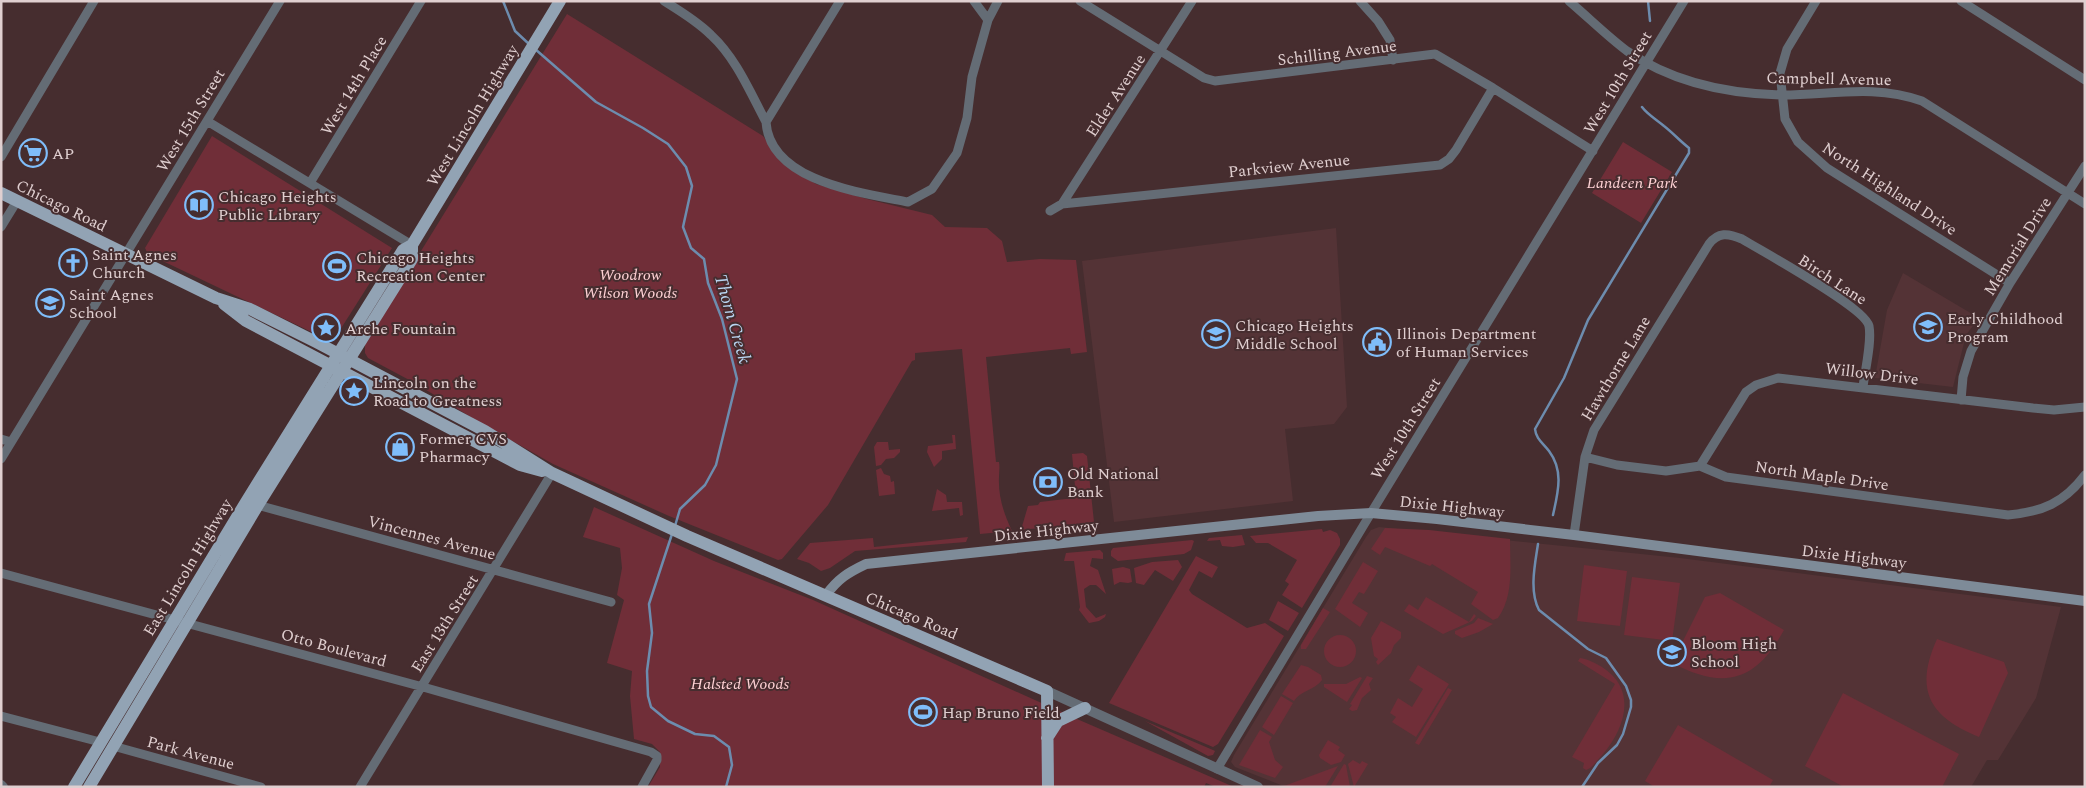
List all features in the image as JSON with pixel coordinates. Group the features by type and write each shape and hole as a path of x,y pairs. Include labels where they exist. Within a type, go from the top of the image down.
{"main road":[{"name":"West Lincoln Highway","path":"349,360 412,260 412,246 560,1"},
{"name":"Chicago Road","path":"1,194 216,298 250,309 337,353 485,431 552,473 687,536 1047,691"},
{"name":"West Lincoln Highway","path":"337,353 402,250 412,246"},
{"name":"Chicago Road","path":"216,298 246,321 520,465 552,473"},
{"name":"East Lincoln Highway","path":"74,787 174,619 337,353"},
{"name":"East Lincoln Highway","path":"89,787 258,505 349,360"},
{"name":"Dixie Highway","path":"826,596 836,582 866,564 1310,516 1371,513 1574,535 2085,601"},
{"path":"1047,691 1048,787"},
{"path":"1047,738 1058,720 1084,708"}],"street":[{"path":"1,158 94,1"},
{"name":"West 15th Street","path":"1,458 280,1"},
{"name":"West 14th Place","path":"310,184 421,1"},
{"path":"664,1 691,18 712,35 730,57 766,122 767,134 785,160 823,183 908,202 932,189 957,152 967,118 972,77 988,20 998,1"},
{"path":"766,122 840,1"},
{"path":"974,1 988,20"},
{"name":"Schilling Avenue","path":"1080,1 1162,50 1204,78 1215,81 1435,54 1493,88 1592,151"},
{"name":"Elder Avenue","path":"1062,204 1192,1"},
{"path":"1360,1 1378,21 1390,40 1394,60"},
{"name":"Campbell Avenue","path":"1570,1 1626,50 1646,63 1686,80 1717,89 1782,94 1867,90 1902,94 1922,101 2085,204"},
{"name":"West 10th Street","path":"1217,769 1684,1"},
{"name":"North Highland Drive","path":"1816,1 1787,49 1780,73 1785,119 1798,142 1827,168 2010,283"},
{"path":"1961,1 2085,80"},
{"name":"Parkview Avenue","path":"1050,211 1062,204 1440,165 1449,159 1456,150 1493,88"},
{"path":"207,121 412,246"},
{"name":"Memorial Drive","path":"1961,400 1963,377 1971,351 2010,283 2085,166"},
{"path":"1,227 17,201"},
{"name":"Birch Lane","path":"1721,234 1742,239 1846,302 1862,315 1869,327 1863,388"},
{"name":"Hawthorne Lane","path":"1574,535 1585,457 1594,430 1708,244 1712,239 1721,234"},
{"name":"Willow Drive","path":"1700,466 1739,400 1746,392 1756,385 1778,378 2054,410 2085,408"},
{"path":"1,440 11,442"},
{"path":"1585,457 1617,465 1666,471 1700,466"},
{"name":"North Maple Drive","path":"1700,466 1726,477 2008,515 2047,508 2068,495 2085,474"},
{"name":"East 13th Street","path":"360,787 423,687 552,473"},
{"name":"Vincennes Avenue","path":"246,502 611,602"},
{"name":"Otto Boulevard","path":"1,573 423,687 651,752 657,756 656,764 642,787"},
{"name":"Chicago Road","path":"1047,691 1258,787"},
{"path":"1,716 100,742"},
{"name":"Park Avenue","path":"114,746 261,787"}],"shaded area":[{"name":"Chicago Heights Middle School","path":"1336,228 1347,407 1334,424 1285,429 1293,501 1114,522 1082,261"},
{"name":"Early Childhood Program","path":"1903,273 1979,318 1966,335 1953,387 1875,378 1887,310"},
{"name":"Bloom High School","path":"1379,527 1680,558 2061,607 2036,698 1998,760 1987,760 1971,787 1286,787 1235,767 1231,762 1234,755 1366,537 1371,530"}],"green space":[{"name":"Woodrow Wilson Woods","path":"567,14 763,136 781,161 816,184 932,215 945,227 987,228 1002,241 1007,262 1040,259 1076,260 1087,352 1071,354 1070,348 986,357 996,462 999,462 999,491 1004,512 1012,531 980,534 962,349 915,353 915,360 912,361 828,505 782,559 778,560 669,516 553,464 413,382 368,358 365,353 365,342"},
{"path":"212,136 392,248 340,330 329,336 320,336 148,254 145,248"},
{"name":"Landeen Park","path":"1623,142 1672,172 1641,223 1592,193"},
{"path":"952,435 955,435 956,449 942,451 942,459 934,467 927,452 928,446 953,443"},
{"path":"877,442 888,442 889,450 900,449 900,452 894,458 886,459 881,465 876,466 874,447"},
{"path":"1083,453 1087,456 1094,522 1021,530 1028,506 1038,505 1040,502 1074,498 1073,486 1075,486 1072,454"},
{"path":"881,468 884,474 890,476 891,482 894,481 895,494 879,496 876,470"},
{"path":"937,489 946,495 947,502 962,502 963,515 960,516 959,508 932,511"},
{"name":"Halsted Woods","path":"594,507 714,561 813,600 1077,719 1234,787 1216,787 1206,783 1204,787 648,787 660,767 660,752 652,744 634,739 630,696 632,671 607,663 624,600 617,595 622,568 620,548 583,537"},
{"path":"1385,528 1429,530 1510,539 1509,590 1507,600 1498,618 1493,620 1471,604 1478,592 1432,564 1430,566 1385,547 1380,555 1371,549"},
{"path":"1322,529 1323,532 1330,530 1337,533 1340,545 1302,608 1282,595 1289,584 1285,581 1297,560 1268,543 1256,543 1250,536"},
{"path":"1242,535 1245,545 1222,546 1220,540 1207,541 1209,538"},
{"path":"968,537 966,542 855,551 830,568 821,571 809,563 797,559 810,543 873,538 874,547"},
{"path":"1194,541 1191,550 1184,554 1118,561 1111,556 1113,548"},
{"path":"1100,550 1103,553 1103,559 1092,558 1090,566 1098,570 1106,594 1096,585 1090,585 1084,589 1086,607 1096,618 1106,614 1099,621 1089,623 1079,610 1074,561 1064,561 1066,553"},
{"path":"1196,556 1218,567 1212,578 1199,571 1189,590 1192,594 1247,628 1265,623 1284,636 1218,744 1213,747 1109,703"},
{"path":"1178,560 1182,567 1173,581 1155,570 1144,585 1136,583 1134,568 1152,562"},
{"path":"1363,562 1378,571 1364,594 1359,592 1352,603 1368,613 1360,627 1335,609"},
{"path":"1584,565 1627,571 1620,626 1577,621"},
{"path":"1123,567 1130,569 1132,582 1120,582 1114,585 1112,569"},
{"path":"1632,577 1680,583 1672,641 1624,635"},
{"path":"1720,593 1784,630 1762,661 1750,670 1737,676 1723,678 1708,677 1672,663 1705,597"},
{"path":"1426,597 1469,622 1474,614 1476,616 1472,621 1443,634 1404,611 1409,604 1418,610"},
{"path":"1278,601 1299,613 1288,631 1269,620"},
{"path":"1323,608 1330,612 1306,649 1301,649 1301,645"},
{"path":"1478,618 1493,624 1479,632 1462,638 1455,634 1455,631 1474,623"},
{"path":"1381,621 1401,632 1401,638 1394,645 1391,653 1378,665 1376,662 1378,659 1374,656 1371,638"},
{"path":"1340,635 1346,636 1351,640 1355,645 1355,657 1351,662 1346,666 1340,667 1334,666 1329,662 1325,657 1324,651 1325,645 1329,640 1334,636"},
{"path":"1937,639 2004,662 2008,673 1979,737 1948,720 1938,711 1931,700 1927,687 1927,673 1930,657"},
{"path":"1580,658 1597,664 1613,676 1620,686 1624,697 1622,720 1617,732 1603,754 1593,766 1586,770 1583,768 1584,763 1572,757 1615,684 1578,661"},
{"path":"1301,665 1321,675 1322,680 1316,686 1300,694 1294,701 1282,694"},
{"path":"1418,665 1449,684 1416,737 1392,722 1396,717 1390,713 1398,698 1412,707 1423,689 1409,680"},
{"path":"1367,676 1373,678 1369,684 1371,690 1362,698 1357,710 1352,711 1349,709 1352,705 1350,704"},
{"path":"1360,677 1362,678 1347,702 1324,687 1324,684 1346,684"},
{"path":"1448,688 1452,690 1419,745 1415,743"},
{"path":"1843,693 1959,754 1942,787 1844,787 1805,766"},
{"path":"1281,696 1293,703 1274,735 1262,727"},
{"path":"1145,721 1215,751 1213,755 1208,756"},
{"path":"1678,725 1773,780 1769,787 1655,787 1645,781"},
{"path":"1260,730 1272,737 1269,742 1275,760 1283,767 1275,778 1239,765"},
{"path":"1328,740 1340,747 1338,750 1345,755 1341,762 1331,765 1320,758 1319,755"},
{"path":"1353,760 1360,764 1362,761 1368,764 1354,787 1348,764"},
{"path":"1344,764 1346,765 1350,787 1330,787"},
{"path":"1338,766 1325,787 1284,786"}],"waterway":[{"name":"Thorn Creek","path":"503,1 515,31 529,44"},
{"path":"1648,1 1650,21"},
{"name":"Thorn Creek","path":"535,49 596,102 668,144 686,167 692,186 683,227 691,248 704,259 708,283 722,319 737,379 716,465 705,485 680,509 675,526"},
{"path":"1553,515 1559,482 1557,466 1549,451 1538,438 1535,429 1564,378 1588,320 1689,153 1689,148 1642,107"},
{"name":"Thorn Creek","path":"672,534 649,604 652,633 647,671 648,696 651,707 668,721 695,734 714,736 729,747 732,765 726,787"},
{"path":"1538,544 1533,586 1539,610 1588,649 1606,658 1626,686 1631,700 1631,707 1623,734 1617,745 1598,763 1582,787"}],"place":[{"name":"AP","path":"33,153"},
{"name":"Chicago Heights Public Library","path":"199,205"},
{"name":"Saint Agnes Church","path":"73,263"},
{"name":"Chicago Heights Recreation Center","path":"337,266"},
{"name":"Saint Agnes School","path":"50,303"},
{"name":"Early Childhood Program","path":"1928,327"},
{"name":"Arche Fountain","path":"326,328"},
{"name":"Chicago Heights Middle School","path":"1216,334"},
{"name":"Illinois Department of Human Services","path":"1377,342"},
{"name":"Lincoln on the Road to Greatness","path":"354,391"},
{"name":"Former CVS Pharmacy","path":"400,447"},
{"name":"Old National Bank","path":"1048,482"},
{"name":"Bloom High School","path":"1672,652"},
{"name":"Hap Bruno Field","path":"923,712"}]}
